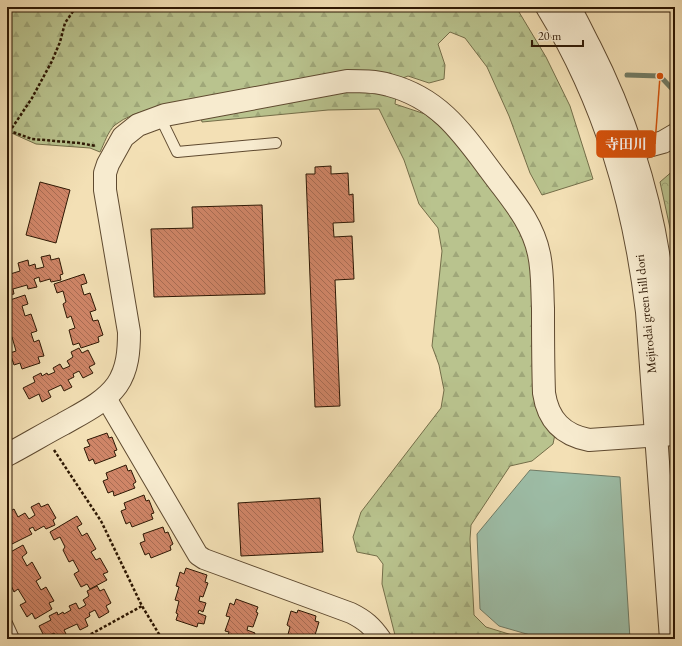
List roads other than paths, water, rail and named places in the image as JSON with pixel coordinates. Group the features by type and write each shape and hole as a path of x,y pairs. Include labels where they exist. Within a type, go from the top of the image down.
{"street":[{"name":"Mejirodai green hill dori","path":"547,7 624,153 649,211 662,279 666,318 672,639"},
{"name":"Mejirodai green hill dori","path":"569,7 597,62 615,102 624,153"},
{"path":"7,455 106,398 124,372 129,352 129,332 105,190 105,173 112,155 123,137 138,125 160,117 347,81 367,81 388,84 408,91 429,102 443,112 458,128 521,212 532,232 539,253 542,275 544,393 552,418 557,424 567,432 582,439 590,440 669,434"},
{"path":"624,153 671,144"},
{"path":"106,398 198,555 204,559 351,613 364,620 373,628 381,639"}],"lane":[{"path":"160,117 177,152 276,143"},
{"path":"7,623 13,639"}],"waterway":[{"path":"627,75 660,76 675,92"}],"place":[{"name":"寺田川","path":"660,76"}]}
